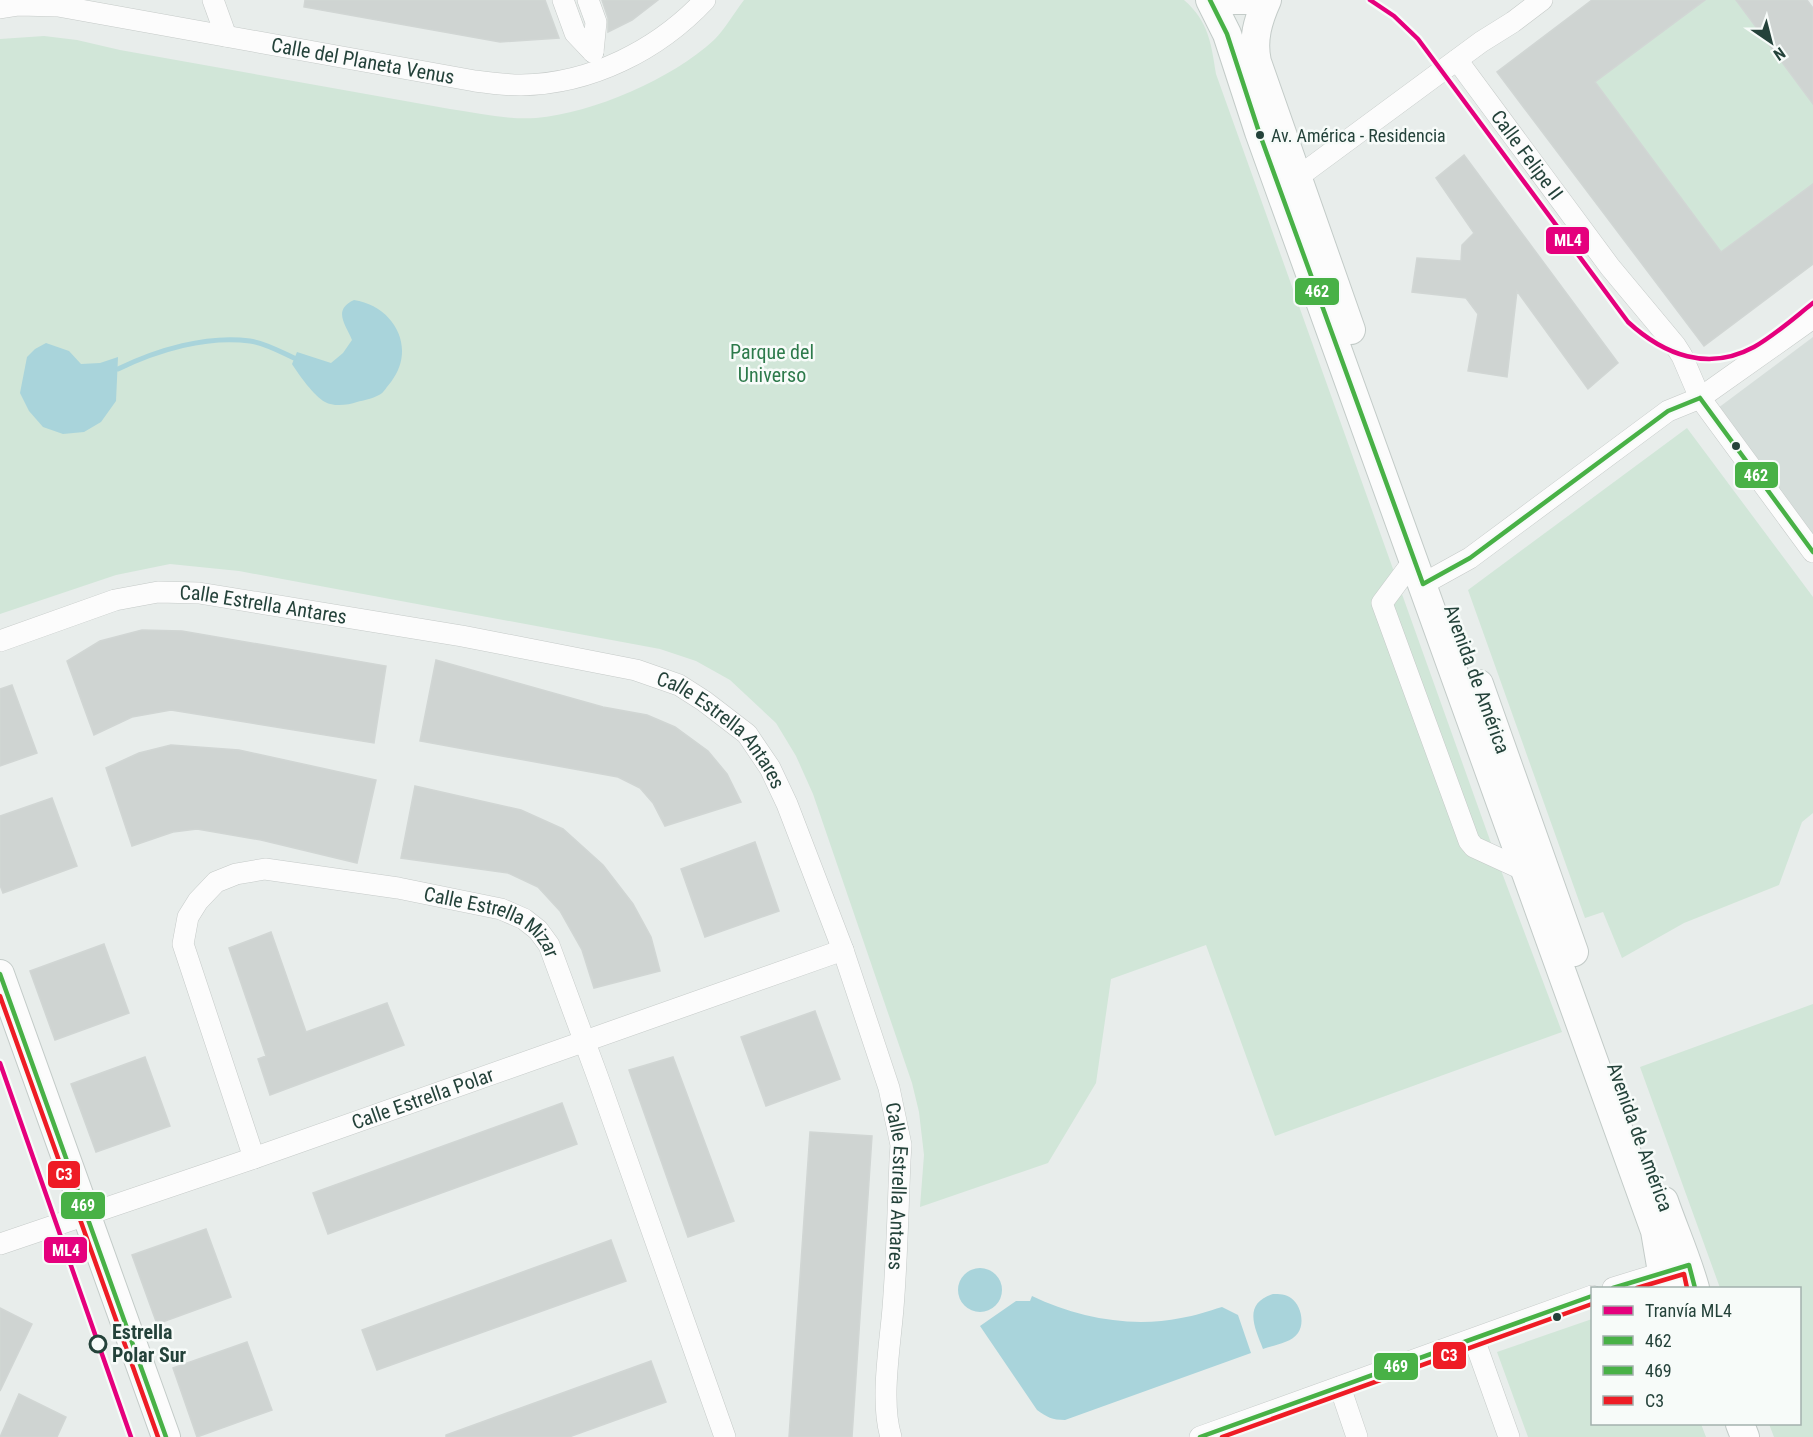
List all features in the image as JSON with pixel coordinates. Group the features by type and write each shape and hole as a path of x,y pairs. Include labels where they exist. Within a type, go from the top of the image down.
{"main road":[{"name":"Avenida de América","path":"1210,0 1227,34 1259,132 1425,573 1517,785 1675,1234 1679,1279"},
{"path":"1232,0 1252,0"},
{"name":"Avenida de América","path":"1267,0 1258,24 1255,51 1524,870 1654,1231 1679,1279"},
{"path":"0,974 166,1437"}],"street":[{"path":"213,0 226,36"},
{"path":"563,0 575,33 593,52 596,22 588,0"},
{"name":"Calle del Planeta Venus","path":"0,8 19,5 58,6 475,81 522,85 572,79 635,55 667,34 705,0"},
{"path":"1513,22 1532,0"},
{"path":"1298,177 1542,0"},
{"name":"Calle Felipe II","path":"1457,60 1610,267 1675,345 1700,398 1813,552"},
{"path":"1524,870 1474,847 1469,842 1382,603 1425,573 1470,558 1668,411 1700,398 1813,318"},
{"name":"Calle Estrella Antares","path":"0,641 115,600 158,592 199,593 462,636 636,670 679,685 747,734 770,768 787,804 843,950 889,1088 901,1145 887,1377 887,1425 891,1437"},
{"name":"Calle Estrella Mizar","path":"254,1158 183,944 188,917 198,901 216,882 236,874 265,869 398,888 501,909 524,919 538,930 549,945 725,1437"},
{"name":"Calle Estrella Polar","path":"0,1244 254,1158 843,950"},
{"path":"1620,1287 1679,1279"},
{"path":"1203,1437 1591,1297"},
{"path":"1474,1339 1509,1437"},
{"path":"1340,1387 1357,1437"}],"shaded area":[{"path":"1813,337 1813,552 1710,414"}],"green space":[{"name":"Parque del Universo","path":"744,0 1184,0 1199,16 1208,34 1216,74 1496,857 1562,1032 1275,1136 1206,945 1111,979 1096,1083 1048,1163 920,1207 924,1155 919,1112 912,1083 813,794 796,756 776,723 730,680 696,661 660,649 239,571 170,564 116,575 0,614 0,39 44,36 77,40 120,50 450,109 504,117 536,118 558,115 606,101 631,92 676,68 714,40"},
{"path":"1705,0 1736,0 1813,104 1813,184 1721,252 1595,82"},
{"path":"1687,428 1813,597 1813,813 1802,822 1779,885 1684,923 1622,958 1603,912 1585,918 1468,590"},
{"path":"1813,1004 1813,1437 1774,1437 1769,1425 1801,1425 1801,1287 1720,1287 1640,1067"},
{"path":"1591,1319 1591,1425 1701,1425 1706,1437 1528,1437 1497,1352"}],"water":[{"path":"354,300 368,304 390,320 397,330 402,356 399,369 381,394 349,404 333,405 316,395 292,364 297,352 331,363 343,353 352,340 342,313 347,304"},
{"path":"46,343 69,351 81,364 100,363 118,357 116,401 101,422 84,432 63,434 43,427 29,411 20,393 27,357"},
{"path":"980,1268 995,1275 1002,1290 995,1305 980,1312 965,1305 958,1290 965,1275"},
{"path":"1273,1294 1287,1296 1294,1301 1299,1310 1301,1324 1298,1333 1291,1339 1263,1349 1254,1325 1254,1310 1263,1298"},
{"path":"1032,1296 1067,1310 1124,1321 1162,1321 1222,1307 1238,1315 1251,1353 1065,1420 1053,1419 1037,1410 980,1326 1016,1301 1030,1301"}],"building":[{"path":"305,0 545,0 559,38 500,42 304,7"},
{"path":"602,0 658,0 632,20 608,32 608,18"},
{"path":"1592,0 1705,0 1595,82 1721,252 1813,184 1813,264 1704,346 1497,72"},
{"path":"1736,0 1807,0 1813,8 1813,104"},
{"path":"1464,155 1618,363 1588,389 1517,291 1507,377 1468,371 1478,314 1466,298 1412,292 1417,258 1461,261 1462,245 1474,233 1436,178"},
{"path":"142,630 182,631 386,666 374,743 171,710 132,717 94,735 67,661 100,641"},
{"path":"436,660 603,707 647,715 675,727 708,751 727,774 741,802 665,826 653,803 640,788 618,777 420,741"},
{"path":"12,685 37,753 0,766 0,689"},
{"path":"171,745 239,750 376,780 357,863 261,840 197,829 173,832 132,846 106,768 139,753"},
{"path":"415,786 521,810 563,829 603,865 633,904 651,937 660,971 594,988 582,950 560,911 538,887 508,873 401,858"},
{"path":"52,798 77,866 3,893 0,885 0,816"},
{"path":"755,842 779,911 705,937 681,869"},
{"path":"271,932 306,1032 387,1003 404,1045 270,1095 258,1059 266,1056 229,948"},
{"path":"104,944 129,1013 55,1040 30,971"},
{"path":"815,1011 840,1079 766,1106 741,1037"},
{"path":"145,1057 170,1126 96,1152 71,1084"},
{"path":"673,1057 734,1221 688,1237 629,1070"},
{"path":"562,1103 577,1144 328,1234 313,1193"},
{"path":"810,1132 872,1136 852,1437 789,1437"},
{"path":"206,1229 231,1297 157,1324 132,1255"},
{"path":"611,1240 626,1281 377,1370 362,1330"},
{"path":"0,1308 32,1324 0,1391"},
{"path":"247,1342 272,1410 197,1437 173,1368"},
{"path":"651,1361 666,1402 569,1437 446,1437 446,1435"},
{"path":"19,1394 66,1417 57,1437 0,1437"}],"waterway":[{"path":"118,369 166,350 217,340 256,342 294,358"}],"tram line":[{"name":"ML4","path":"1370,0 1394,16 1418,39 1628,322 1642,334 1672,351 1687,356 1703,359 1720,358 1754,347 1813,303"},
{"name":"ML4","path":"0,1063 131,1437"}],"transit line":[{"name":"462","path":"1210,0 1227,34 1259,132 1423,584"},
{"name":"462","path":"1700,398 1813,552"},
{"name":"462","path":"1423,584 1470,558 1668,411 1700,398"},
{"name":"469","path":"0,974 166,1437"},
{"name":"C3","path":"0,996 158,1437"},
{"name":"469","path":"1616,1287 1689,1265 1695,1287"},
{"name":"C3","path":"1640,1287 1684,1274 1687,1287"},
{"name":"469","path":"1200,1437 1591,1296"},
{"name":"C3","path":"1222,1437 1591,1304"}],"place":[{"name":"Av. América - Residencia","path":"1260,135"},
{"name":"Estrella Polar Sur","path":"98,1344"}]}
